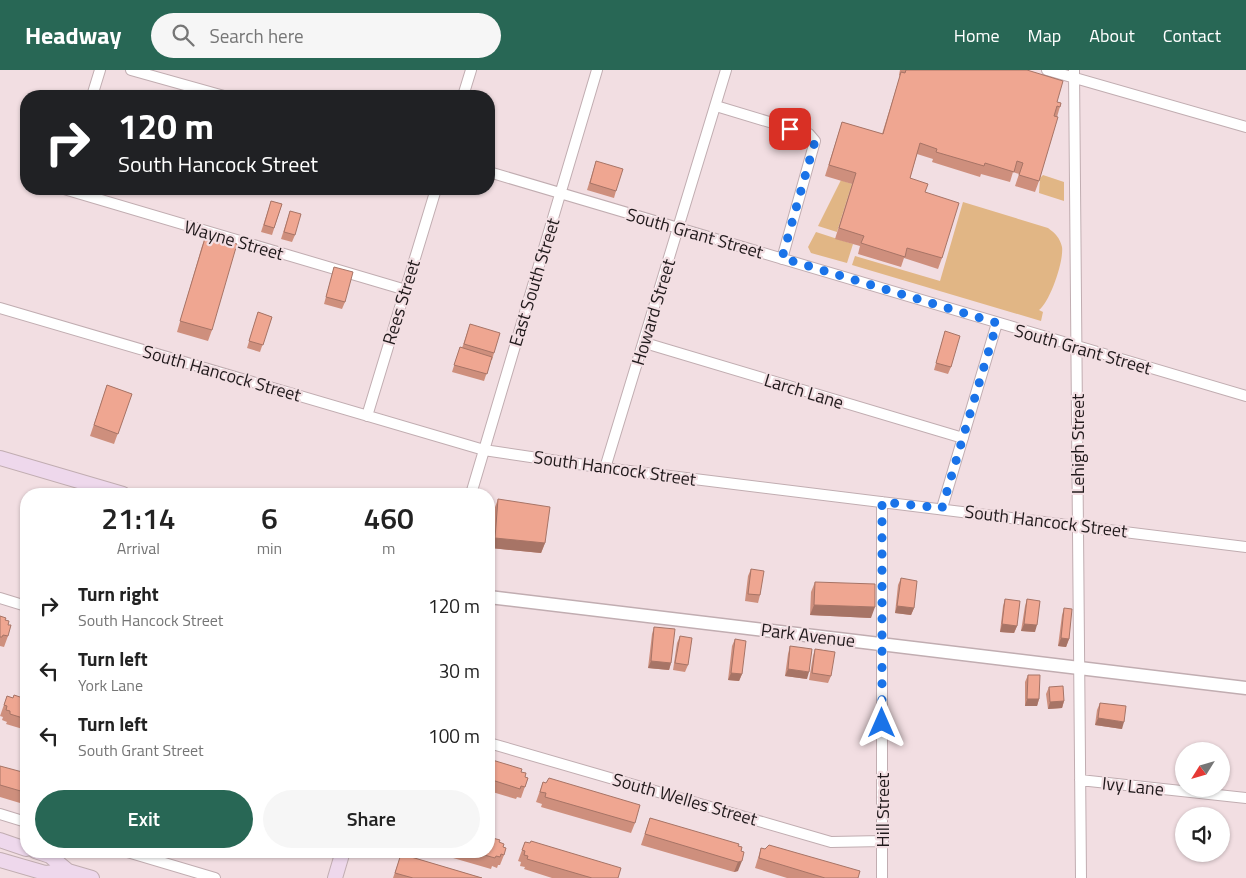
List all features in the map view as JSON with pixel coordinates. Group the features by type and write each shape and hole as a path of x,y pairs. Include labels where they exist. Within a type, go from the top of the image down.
{"main road":[{"path":"0,458 102,488"},
{"path":"0,840 20,847"},
{"path":"52,858 68,871"},
{"path":"335,878 340,858"},
{"path":"0,860 45,873 68,871 92,878"}],"street":[{"path":"94,90 100,70"},
{"path":"131,70 203,90"},
{"path":"465,90 471,70"},
{"name":"East South Street","path":"473,488 597,70"},
{"name":"Howard Street","path":"605,468 645,343 726,70"},
{"path":"1047,70 1074,74 1246,128"},
{"name":"Lehigh Street","path":"1074,74 1078,347 1077,526 1081,878"},
{"path":"716,106 809,134 815,141 782,258"},
{"name":"South Grant Street","path":"495,174 1246,396"},
{"name":"Wayne Street","path":"84,195 406,290"},
{"name":"Rees Street","path":"367,416 434,195"},
{"name":"South Hancock Street","path":"0,308 484,450 605,468 942,508 1246,547"},
{"path":"942,508 997,323"},
{"name":"Larch Lane","path":"645,343 963,438"},
{"name":"Hill Street","path":"882,502 882,878"},
{"path":"0,598 20,604"},
{"name":"Park Avenue","path":"495,598 1246,688"},
{"name":"South Welles Street","path":"495,745 831,842 883,841"},
{"name":"Ivy Lane","path":"1080,780 1246,798"},
{"path":"0,814 20,820"},
{"path":"147,858 210,877"}],"shaded area":[{"path":"1043,175 1064,182 1064,201 1039,193 1040,178"},
{"path":"841,180 852,184 837,232 818,226"},
{"path":"963,202 1048,228 1059,238 1062,247 1061,262 1048,299 1039,310 1043,312 1041,321 852,265 855,256 940,281"},
{"path":"816,232 853,244 847,263 811,253 808,247"}],"building":[{"path":"906,70 1027,70 1063,81 1057,102 1061,103 1060,107 1057,106 1054,116 1058,117 1039,181 1019,175 1023,163 1017,161 1014,172 985,163 984,166 936,152 937,149 920,143 910,178 928,184 925,192 959,203 942,258 907,248 905,257 861,243 864,236 839,228 856,173 829,165 842,122 883,134 901,72 905,73"},
{"path":"596,161 623,169 616,191 590,183"},
{"path":"271,201 282,204 274,228 264,225"},
{"path":"290,211 301,214 295,235 284,232"},
{"path":"206,235 237,244 212,330 180,321"},
{"path":"334,267 353,272 345,302 326,297"},
{"path":"258,312 272,317 263,345 249,341"},
{"path":"470,324 500,333 494,353 464,344"},
{"path":"945,331 960,336 951,367 936,363"},
{"path":"460,347 492,357 487,374 454,365"},
{"path":"107,385 132,394 118,434 94,425"},
{"path":"498,499 550,507 545,543 495,538"},
{"path":"751,569 764,571 760,595 748,594"},
{"path":"901,578 917,581 914,608 897,606"},
{"path":"815,582 875,584 875,607 814,605"},
{"path":"1005,599 1020,601 1017,626 1002,624"},
{"path":"1027,599 1040,601 1037,625 1024,624"},
{"path":"1064,608 1072,609 1069,639 1061,638"},
{"path":"0,616 6,618 5,620 9,621 8,625 11,625 8,636 3,635 0,637"},
{"path":"654,627 675,629 671,663 651,661"},
{"path":"680,636 692,638 688,665 675,663"},
{"path":"735,639 746,641 742,674 731,673"},
{"path":"790,646 812,649 809,672 788,669"},
{"path":"815,649 835,652 831,676 812,673"},
{"path":"1028,675 1040,675 1039,699 1027,699"},
{"path":"1063,686 1064,701 1050,702 1049,687"},
{"path":"14,695 20,697 20,717 10,714 10,711 6,710 7,706 4,705 7,696 13,698"},
{"path":"1100,703 1126,706 1124,722 1098,718"},
{"path":"495,761 522,769 521,772 526,773 525,777 528,778 525,787 521,786 520,789 495,781"},
{"path":"0,766 20,771 20,791 0,785"},
{"path":"549,778 640,805 635,823 545,797 546,793 540,792 543,782 546,783"},
{"path":"650,818 739,844 738,846 742,847 741,851 744,852 742,861 738,862 645,834"},
{"path":"495,839 500,840 499,842 504,844 503,847 506,848 504,855 496,856 495,858"},
{"path":"531,841 621,868 618,878 592,878 527,859 528,856 524,855 525,851 522,850 525,842 530,843"},
{"path":"769,845 860,871 858,878 825,878 759,858 761,848 765,849"},
{"path":"400,858 414,858 482,878 413,878 395,873"}],"route":[{"path":"790,129 809,134 815,141 782,258 997,323 942,508 882,502 882,723"}]}
